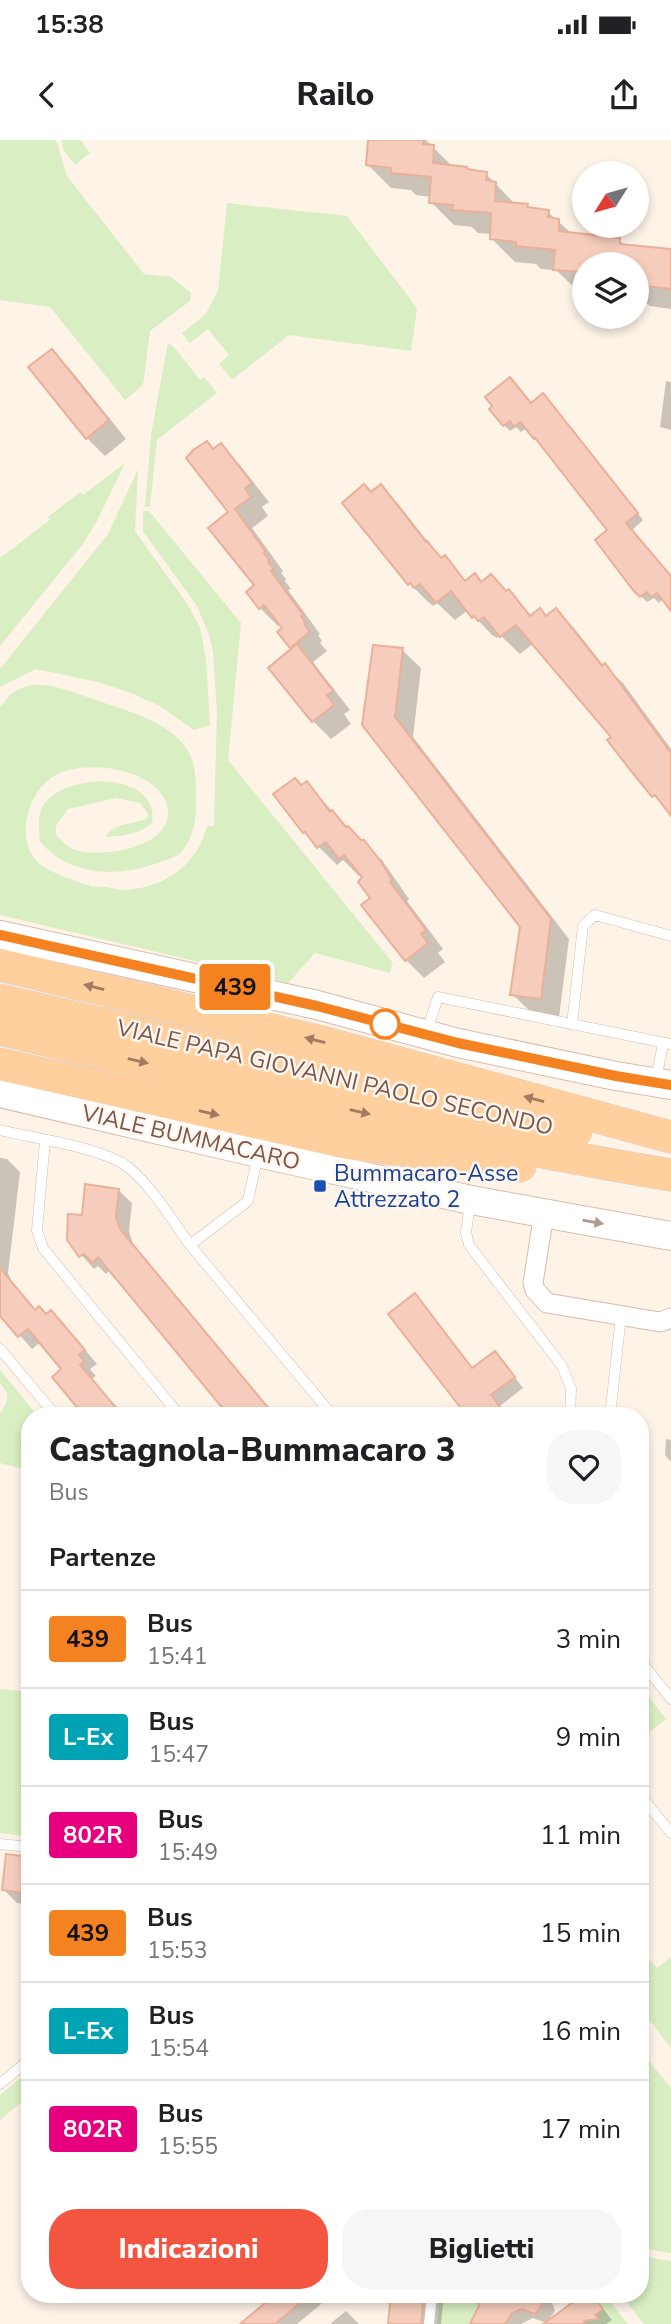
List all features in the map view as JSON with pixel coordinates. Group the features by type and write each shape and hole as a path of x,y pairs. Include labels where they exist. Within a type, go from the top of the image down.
{"main road":[{"path":"0,935 304,1003 550,1062 663,1084"},
{"path":"0,965 322,1042 671,1138"},
{"name":"VIALE PAPA GIOVANNI PAOLO SECONDO","path":"0,1000 386,1090 575,1131 671,1147"},
{"name":"VIALE PAPA GIOVANNI PAOLO SECONDO","path":"0,1029 571,1159 671,1175"},
{"path":"0,1064 347,1143 541,1169 671,1182"},
{"name":"VIALE BUMMACARO","path":"0,1093 471,1200 671,1236"}],"street":[{"path":"544,1213 533,1275 536,1290 547,1303 660,1322 671,1318"}],"lane":[{"path":"572,1026 583,926 588,919 595,915 671,936"},
{"path":"426,1034 438,997 667,1043 663,1084"},
{"path":"0,1130 100,1154 128,1166 150,1189 190,1245 325,1407"},
{"path":"45,1141 37,1230 43,1248 173,1407"},
{"path":"190,1245 248,1201 258,1153"},
{"path":"471,1200 466,1232 468,1245 562,1366 571,1388 570,1407"},
{"path":"611,1407 621,1316"},
{"path":"0,1349 48,1407"},
{"path":"649,1671 671,1699"},
{"path":"649,1806 671,1833"},
{"path":"0,1844 21,1846"},
{"path":"0,2084 21,2066"},
{"path":"429,2324 431,2303"}],"green space":[{"path":"0,140 56,140 67,176 144,274 171,277 191,293 190,301 150,331 143,385 125,400 50,307 0,300"},
{"path":"61,140 80,140 90,153 75,165 64,151"},
{"path":"227,203 347,216 417,308 411,351 289,335 232,380 219,364 229,355 208,329 190,343 182,333 205,315 218,290"},
{"path":"168,343 200,380 204,377 217,393 157,440 150,507 145,507 151,435"},
{"path":"125,463 83,544 0,646 0,558 50,520 48,517 80,492 83,495"},
{"path":"138,469 135,531 188,605 200,628 206,659 210,725 194,730 160,706 98,682 36,669 0,687 0,669 108,534"},
{"path":"143,511 149,511 241,623 228,760 393,963 390,973 315,953 288,983 0,915 0,707 23,687 44,685 65,689 149,719 173,734 183,744 192,760 195,776 195,819 192,833 181,852 142,868 110,872 79,867 51,853 40,841 40,813 49,799 64,789 84,783 124,785 141,793 151,805 152,823 136,832 106,837 118,826 147,819 148,814 140,803 116,798 68,809 56,826 56,835 73,849 101,853 118,851 135,847 161,831 168,819 167,805 160,792 149,782 118,770 83,768 54,776 36,795 26,820 28,847 34,858 44,867 93,887 126,890 141,888 178,872 196,852 207,826 214,826 217,713 213,652 197,606 143,531"},
{"path":"0,1370 31,1407 21,1407 21,1469 0,1463 0,1413 7,1402 7,1393 0,1383"},
{"path":"0,1689 21,1691 21,1836 0,1833"},
{"path":"649,1697 666,1719 649,1733"},
{"path":"671,1957 671,2048 649,2019 649,1959 657,1968"},
{"path":"649,2061 671,2088 671,2253 649,2249"},
{"path":"21,2078 21,2102 0,2120 0,2095"},
{"path":"649,2257 671,2261 671,2324 644,2324 628,2304 649,2303"},
{"path":"439,2303 478,2303 472,2318 474,2324 437,2324"},
{"path":"599,2303 611,2303 628,2324 584,2324 584,2321 598,2319 595,2315 603,2310"}],"building":[{"path":"368,140 424,140 423,144 434,145 433,163 487,172 486,180 496,182 495,201 528,204 527,207 549,210 548,217 559,219 559,231 572,232 572,238 620,238 620,244 671,249 671,289 649,286 649,252 572,252 572,271 553,270 555,250 516,246 516,242 490,239 491,213 452,210 453,205 429,203 431,177 391,173 391,168 366,165"},
{"path":"52,349 109,420 86,439 28,367"},
{"path":"510,377 531,403 543,393 638,513 626,523 671,576 671,611 657,593 651,597 647,592 640,597 633,590 595,540 607,530 535,438 520,422 514,427 510,421 503,426 489,409 492,406 485,397"},
{"path":"207,441 213,449 221,443 252,483 245,488 251,497 235,509 265,551 274,570 271,571 303,615 304,624 310,632 290,648 277,632 282,628 264,605 259,609 246,592 254,585 208,528 228,512 186,458"},
{"path":"364,484 371,492 381,484 426,542 441,558 445,555 465,581 475,573 481,582 491,574 506,591 509,589 530,616 540,608 546,616 556,608 602,666 605,663 671,753 671,816 655,795 652,797 607,740 611,737 516,625 500,637 484,617 478,621 474,616 472,618 451,591 436,603 420,584 414,588 410,583 408,585 342,503"},
{"path":"297,644 333,691 327,695 334,705 312,722 268,668"},
{"path":"373,645 403,648 395,717 551,919 541,999 510,995 520,927 362,725"},
{"path":"295,778 301,785 307,781 330,812 332,810 346,827 364,840 382,863 392,880 390,882 426,930 421,934 428,943 405,961 361,905 370,898 358,882 362,877 344,855 339,859 326,842 317,848 273,794"},
{"path":"85,1184 119,1189 116,1217 120,1229 268,1407 222,1407 98,1257 92,1263 84,1254 79,1257 67,1240 68,1214 82,1215"},
{"path":"0,1268 35,1310 39,1306 46,1314 51,1310 85,1350 79,1355 84,1362 80,1365 115,1407 77,1407 52,1377 61,1369 28,1329 18,1337 0,1316"},
{"path":"415,1293 472,1368 495,1351 515,1377 491,1395 500,1407 460,1407 388,1314"},
{"path":"6,1854 21,1856 21,1893 2,1890"},
{"path":"265,2303 300,2303 275,2324 240,2324"},
{"path":"390,2303 423,2303 421,2324 388,2324"},
{"path":"478,2303 543,2303 535,2314 522,2309 512,2313 505,2324 470,2324"},
{"path":"572,2303 599,2303 603,2310 595,2315 599,2319 584,2321 584,2324 543,2324"}],"bus line":[{"name":"439","path":"0,935 317,1006 458,1043 671,1085"}],"place":[{"name":"Bummacaro-Asse Attrezzato 2","path":"320,1186"}]}
